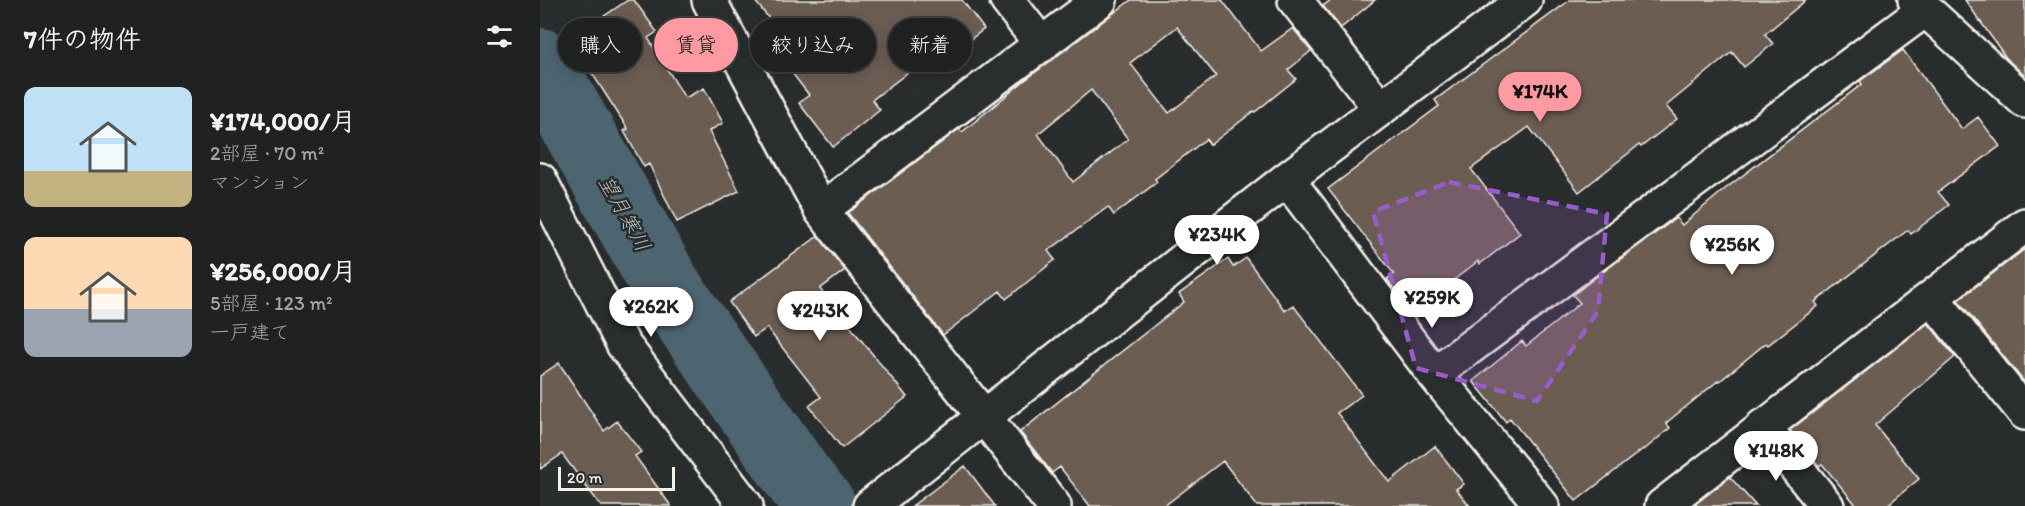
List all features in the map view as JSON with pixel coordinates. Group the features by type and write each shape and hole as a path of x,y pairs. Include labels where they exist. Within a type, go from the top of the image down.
{"street":[{"path":"710,0 820,210 1054,506"},
{"path":"1007,0 1042,45"},
{"path":"820,210 1100,0"},
{"path":"1295,0 1380,108"},
{"path":"875,501 1287,179 1525,0"},
{"path":"1434,374 1921,4 2025,101"},
{"path":"1287,179 1434,374 1542,506"},
{"path":"540,180 623,344 746,506"},
{"path":"1662,506 2025,225"},
{"path":"1932,298 2025,413"},
{"path":"1763,426 1827,506"}],"highlighted area":[{"path":"1449,182 1607,214 1598,311 1537,401 1416,368 1373,212"}],"building":[{"path":"628,0 634,0 654,28 654,34 648,38 654,48 654,72 669,72 685,98 704,88 723,123 709,131 739,191 677,222 649,164 644,167 624,131 628,129 591,72 642,72 642,18 601,18"},
{"path":"754,0 962,0 984,29 972,38 972,18 888,18 888,72 909,72 872,100 880,110 833,147 799,103 809,95 791,72 876,72 876,18 769,18"},
{"path":"1131,0 1222,0 1261,51 1293,28 1311,51 1288,70 1296,79 1255,112 1210,145 1206,139 1155,179 1157,182 1114,215 1108,207 1048,251 1055,260 1006,299 1000,291 943,335 848,213 959,129 962,132 1024,81","holes":["1177,27 1216,76 1169,113 1130,63","1091,90 1128,139 1073,182 1038,134"]},
{"path":"1331,0 1375,0 1341,28 1323,6"},
{"path":"1570,0 1806,0 1765,34 1773,44 1744,67 1732,52 1666,106 1677,119 1641,147 1639,145 1579,192 1529,127 1471,169 1520,233 1480,264 1478,261 1412,313 1387,279 1394,274 1328,189 1439,106 1435,100"},
{"path":"1965,0 2025,0 2025,76 2007,59"},
{"path":"1903,50 1962,129 1978,117 2000,146 1938,192 1949,205 1911,234 1908,230 1815,302 1818,306 1719,380 1666,423 1670,428 1644,450 1576,501 1510,418 1506,422 1473,381 1522,341 1526,346 1580,303 1573,295 1588,283 1676,218 1682,225 1725,189 1862,84 1860,81"},
{"path":"818,236 845,270 820,289 907,397 842,448 809,406 821,397 767,328 754,337 729,302"},
{"path":"2025,249 2025,383 1958,300"},
{"path":"1246,258 1285,311 1293,305 1362,395 1337,413 1389,482 1435,446 1464,484 1456,489 1470,506 1257,506 1223,461 1164,506 1090,506 1060,467 1052,473 1020,432 1184,302 1179,294 1228,259 1233,267"},
{"path":"1928,323 1955,357 1875,425 1919,479 1886,506 1857,506 1822,464 1819,466 1790,430"},
{"path":"559,363 604,431 617,421 641,452 635,456 671,506 601,506 562,454 540,469 540,376"},
{"path":"965,466 995,506 912,506"},
{"path":"1730,477 1756,506 1693,506"}],"waterway":[{"name":"望月寒川","path":"540,63 668,289 799,479 821,506"}]}
